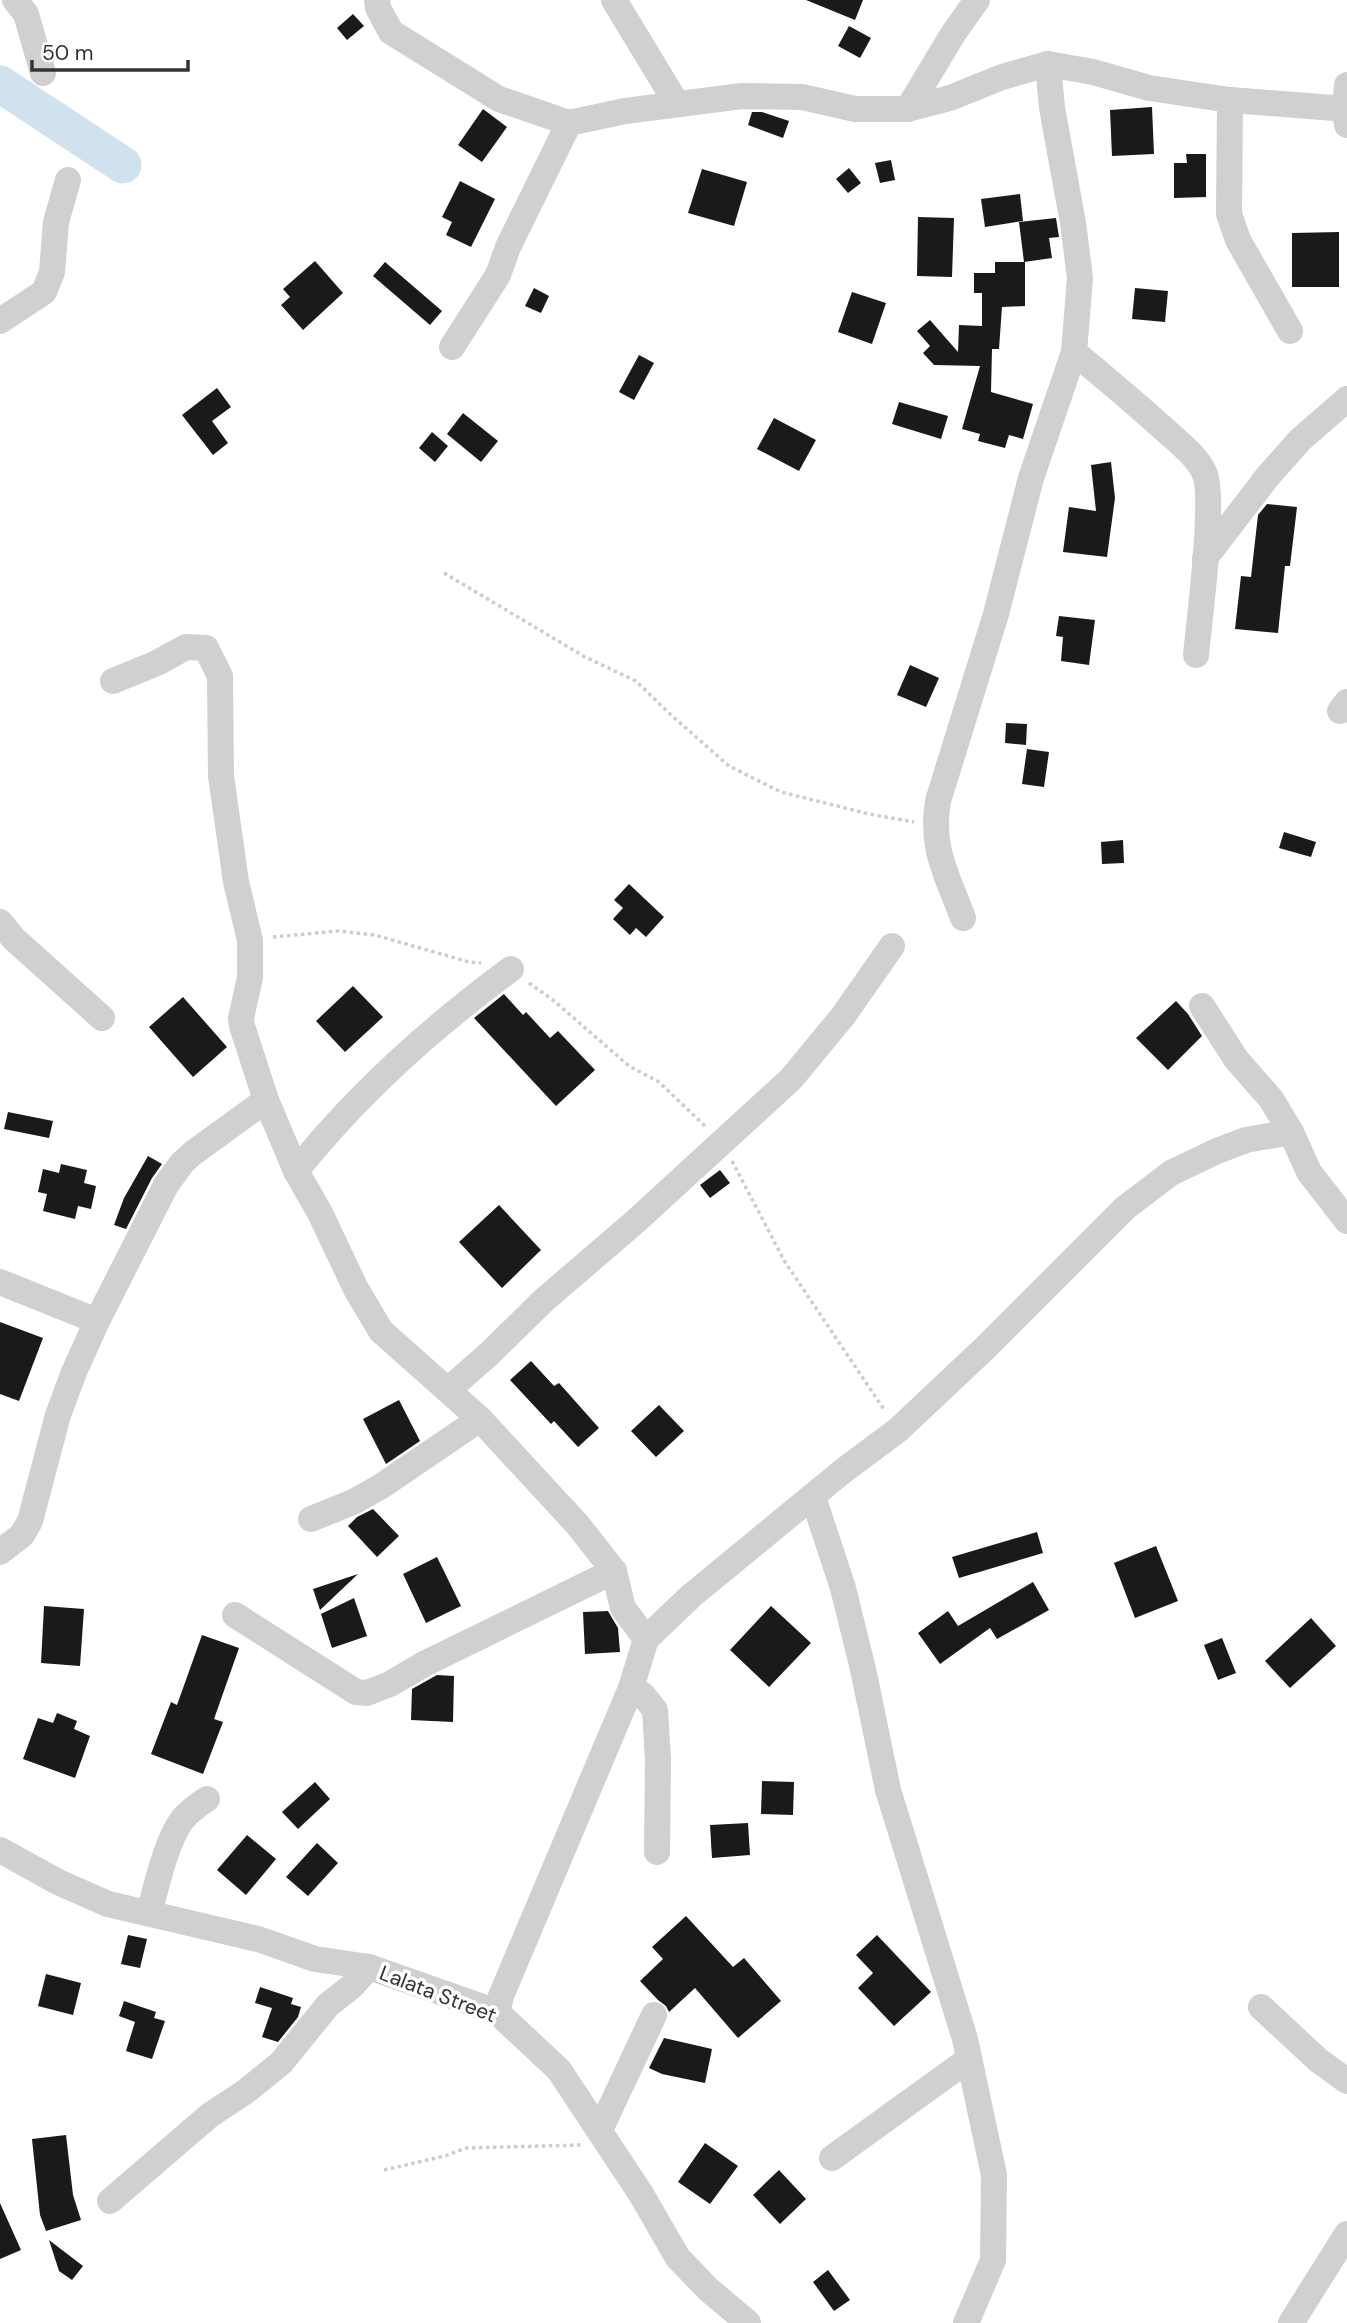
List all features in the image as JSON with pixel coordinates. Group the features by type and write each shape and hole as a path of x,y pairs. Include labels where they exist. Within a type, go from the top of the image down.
{"street":[{"path":"15,0 26,14 43,73"},
{"path":"377,0 378,8 391,32 499,99 569,123 625,111 742,96 802,97 856,108 908,109 950,98 1002,77 1048,64 1093,72 1149,88 1230,100 1346,107"},
{"path":"614,0 677,104"},
{"path":"908,109 977,0"},
{"path":"963,918 937,850 934,825 937,801 996,614 1031,478 1074,352 1080,278 1052,108 1048,64"},
{"path":"1230,100 1229,214 1238,240 1290,331"},
{"path":"452,347 498,275 508,247 569,123"},
{"path":"0,321 44,292 52,272 56,222 68,180"},
{"path":"1074,352 1181,445 1205,474 1208,488 1205,558 1196,655"},
{"path":"1205,558 1268,476 1300,440 1347,399"},
{"path":"113,681 157,663 186,647 206,648 220,676 220,776 236,882 250,940 250,978 241,1018 266,1100 296,1171 320,1213 356,1289 381,1331 480,1419 577,1524 614,1571 623,1608 646,1639"},
{"path":"0,922 14,939 102,1018"},
{"path":"449,1389 791,1079 843,1016 892,946"},
{"path":"296,1171 334,1125 391,1066 445,1019 511,969"},
{"path":"1202,1006 1236,1059 1271,1099 1291,1132 1309,1172 1347,1221"},
{"path":"0,1552 22,1535 30,1521 58,1415 74,1372 166,1185 182,1163 266,1100"},
{"path":"497,2012 501,1996 631,1688 646,1639 691,1597 898,1430 985,1348 1125,1208 1171,1173 1236,1143 1291,1132"},
{"path":"0,1282 97,1321"},
{"path":"311,1519 353,1502 380,1487 480,1419"},
{"path":"813,1497 843,1588 863,1669 887,1790 969,2059 995,2175 993,2260 966,2323"},
{"path":"235,1615 356,1692 366,1693 390,1684 424,1664 614,1571"},
{"path":"631,1688 643,1695 655,1710 658,1760 657,1852"},
{"path":"149,1913 166,1857 181,1822 192,1809 207,1799"},
{"name":"Lalata Street","path":"0,1850 58,1882 108,1904 258,1939 315,1959 369,1967 497,2012 559,2070 641,2194 678,2258 708,2289 748,2323"},
{"path":"110,2201 210,2115 245,2092 281,2063 328,2005 352,1986 369,1967"},
{"path":"1261,2007 1318,2060 1347,2081"},
{"path":"604,2137 654,2015"},
{"path":"832,2158 969,2059"},
{"path":"1291,2323 1347,2234"}],"path":[{"path":"444,573 584,657 636,681 729,766 782,792 869,814 934,825"},
{"path":"722,1142 785,1262 898,1430"},
{"path":"384,2170 445,2156 466,2147 604,2137"}],"building":[{"path":"806,0 863,0 855,20"},
{"path":"353,14 364,26 347,40 337,28"},
{"path":"849,26 871,38 860,58 838,46"},
{"path":"1152,107 1154,154 1112,156 1110,110"},
{"path":"483,109 507,127 482,162 458,145"},
{"path":"752,112 762,112 789,121 783,138 748,125"},
{"path":"1186,154 1206,154 1206,197 1174,198 1174,163 1187,163"},
{"path":"891,160 895,180 880,183 875,163"},
{"path":"849,168 861,183 848,193 836,179"},
{"path":"702,169 747,182 734,226 688,213"},
{"path":"460,181 495,199 471,247 446,235 452,222 442,217"},
{"path":"1020,194 1023,221 985,227 981,199"},
{"path":"918,217 954,218 952,277 917,276"},
{"path":"1056,218 1059,237 1049,238 1052,258 1024,262 1019,222"},
{"path":"1339,232 1339,287 1292,287 1292,233"},
{"path":"315,261 343,293 303,330 281,305 290,297 283,289"},
{"path":"385,262 442,311 430,325 373,276"},
{"path":"995,262 1025,262 1025,306 1002,307 999,349 992,349 991,392 1033,404 1023,439 1009,435 1005,448 978,441 980,434 962,429 980,366 934,365 923,353 930,346 917,331 930,320 958,352 959,325 982,326 982,293 974,293 974,273 995,273"},
{"path":"534,288 549,296 541,313 525,306"},
{"path":"1135,288 1168,291 1165,322 1132,319"},
{"path":"852,292 886,303 872,344 838,332"},
{"path":"639,355 654,363 634,400 619,392"},
{"path":"217,388 231,407 212,421 228,443 213,455 182,415"},
{"path":"899,402 948,416 941,439 892,424"},
{"path":"463,413 498,441 481,462 447,434"},
{"path":"774,418 816,440 799,471 757,449"},
{"path":"432,432 448,446 435,462 419,448"},
{"path":"1111,462 1115,498 1107,557 1063,552 1069,507 1096,511 1091,465"},
{"path":"1267,504 1297,507 1290,566 1285,566 1278,633 1235,629 1241,576 1251,577 1258,515"},
{"path":"1059,616 1095,620 1089,665 1061,661 1063,637 1056,636"},
{"path":"910,665 939,678 926,707 897,695"},
{"path":"1006,723 1027,724 1026,745 1005,743"},
{"path":"1027,749 1049,752 1044,787 1022,784"},
{"path":"1284,832 1316,842 1311,857 1279,848"},
{"path":"1123,840 1124,863 1102,864 1101,842"},
{"path":"629,884 664,917 646,937 636,928 630,935 613,919 623,908 614,900"},
{"path":"353,986 383,1017 345,1052 316,1021"},
{"path":"504,994 523,1015 526,1012 550,1038 558,1031 595,1070 556,1106 474,1018"},
{"path":"183,997 227,1047 193,1077 149,1027"},
{"path":"1176,1001 1202,1036 1168,1070 1136,1038"},
{"path":"8,1112 53,1121 49,1138 4,1129"},
{"path":"148,1156 162,1164 126,1229 114,1225 124,1198"},
{"path":"61,1164 87,1170 84,1183 96,1186 91,1209 78,1206 75,1219 43,1211 47,1194 38,1192 43,1169 59,1173"},
{"path":"720,1170 730,1183 710,1198 700,1185"},
{"path":"499,1205 541,1250 502,1288 459,1242"},
{"path":"0,1322 43,1338 19,1401 0,1394"},
{"path":"531,1361 554,1386 559,1383 599,1428 578,1447 554,1421 551,1424 510,1380"},
{"path":"399,1400 420,1441 386,1464 363,1419"},
{"path":"659,1405 684,1431 656,1457 631,1431"},
{"path":"373,1509 399,1536 377,1557 348,1526 357,1517"},
{"path":"1037,1532 1043,1553 959,1578 952,1557"},
{"path":"1156,1546 1178,1601 1135,1618 1114,1563"},
{"path":"437,1557 461,1606 426,1623 403,1574"},
{"path":"358,1574 320,1610 313,1589"},
{"path":"1033,1582 1049,1610 997,1639 990,1628 940,1664 918,1633 948,1611 958,1626"},
{"path":"354,1598 367,1636 332,1648 321,1614"},
{"path":"44,1606 84,1609 80,1666 41,1663"},
{"path":"771,1606 811,1643 769,1687 730,1650"},
{"path":"608,1611 618,1628 620,1652 585,1654 583,1612"},
{"path":"1311,1618 1336,1646 1290,1688 1265,1661"},
{"path":"202,1635 239,1648 214,1719 223,1722 203,1774 151,1754 171,1702 177,1705"},
{"path":"1222,1638 1236,1673 1218,1680 1204,1645"},
{"path":"437,1675 454,1676 453,1722 411,1720 412,1689"},
{"path":"57,1713 77,1721 74,1729 90,1736 75,1778 23,1759 38,1718 53,1723"},
{"path":"762,1781 794,1782 793,1815 761,1814"},
{"path":"315,1782 330,1799 298,1829 282,1812"},
{"path":"748,1823 750,1855 712,1858 710,1825"},
{"path":"247,1835 276,1859 246,1895 217,1870"},
{"path":"317,1843 338,1863 308,1896 286,1877"},
{"path":"686,1916 733,1967 744,1958 781,2001 738,2038 695,1988 669,2012 640,1981 663,1959 652,1947"},
{"path":"128,1935 147,1939 140,1968 121,1964"},
{"path":"877,1935 931,1992 894,2026 858,1988 873,1973 856,1955"},
{"path":"46,1974 81,1983 73,2015 38,2006"},
{"path":"260,1987 293,1998 291,2004 301,2007 298,2017 278,2042 262,2037 272,2008 255,2003"},
{"path":"124,2001 156,2012 154,2018 165,2021 152,2059 126,2051 135,2022 119,2016"},
{"path":"664,2038 712,2049 705,2083 662,2074 649,2068"},
{"path":"66,2135 73,2195 81,2220 46,2231 40,2215 32,2139"},
{"path":"705,2143 738,2166 710,2204 678,2182"},
{"path":"779,2170 806,2199 780,2224 753,2195"},
{"path":"0,2203 21,2250 0,2259"},
{"path":"49,2240 83,2266 72,2280 59,2271"},
{"path":"828,2270 850,2300 834,2311 813,2282"}],"waterway":[{"path":"0,84 123,165"}]}
